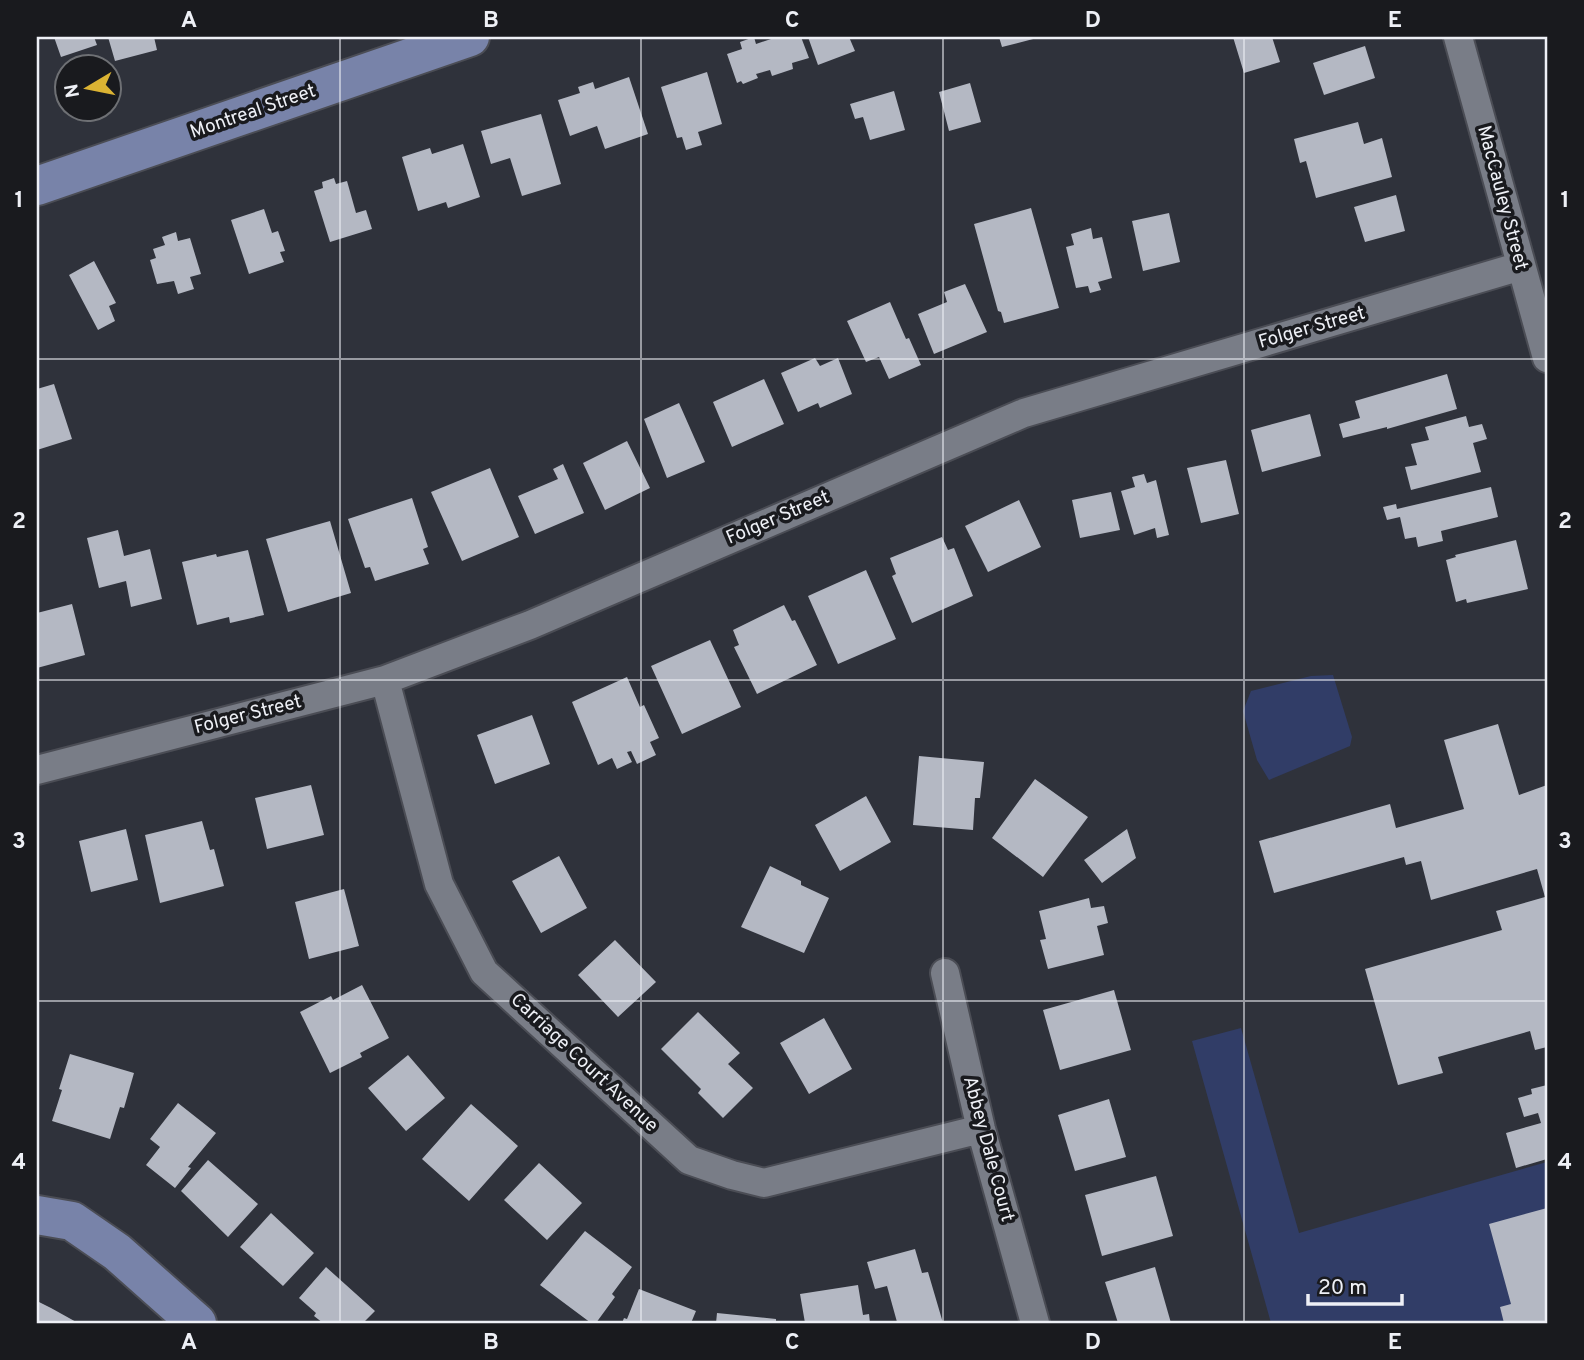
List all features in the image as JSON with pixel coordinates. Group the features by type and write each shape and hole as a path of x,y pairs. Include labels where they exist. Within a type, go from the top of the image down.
{"main road":[{"name":"Montreal Street","path":"37,186 470,37"},
{"path":"37,1215 72,1220 117,1252 197,1323"}],"street":[{"name":"MacCauley Street","path":"1458,37 1547,358"},
{"name":"Folger Street","path":"37,770 385,680 543,620 1024,413 1521,267"},
{"name":"Carriage Court Avenue","path":"385,680 439,884 484,972 689,1160 764,1183 981,1129"},
{"name":"Abbey Dale Court","path":"945,974 981,1129 1035,1323"}],"shaded area":[{"path":"1333,675 1352,737 1350,746 1269,780 1257,760 1243,711 1251,691 1311,676"},
{"path":"1241,1028 1299,1233 1547,1162 1547,1323 1271,1323 1192,1041"}],"building":[{"path":"54,37 94,37 97,45 76,52 59,52"},
{"path":"108,37 154,37 157,50 122,59 122,52 112,52"},
{"path":"754,37 756,44 777,37 801,37 809,58 792,63 793,69 772,76 770,70 756,74 758,78 743,84 741,81 737,83 727,54 742,49 740,42"},
{"path":"808,37 849,37 855,51 818,65"},
{"path":"999,37 1037,37 1037,38 1002,47"},
{"path":"1233,37 1272,37 1280,62 1244,73"},
{"path":"1365,46 1375,78 1324,95 1313,63"},
{"path":"707,72 722,124 698,132 702,145 686,150 682,137 677,138 661,87"},
{"path":"629,77 648,134 605,149 597,126 570,136 558,100 580,93 578,87 593,82 595,89"},
{"path":"970,83 981,122 949,131 939,92"},
{"path":"894,91 905,130 870,140 863,117 855,119 850,104"},
{"path":"541,114 561,184 522,196 510,158 491,164 481,131"},
{"path":"1358,122 1364,144 1382,138 1392,177 1316,198 1306,161 1300,163 1294,139"},
{"path":"463,144 480,197 448,208 446,202 418,211 402,157 430,148 432,154"},
{"path":"334,178 336,184 347,181 356,213 366,210 372,229 330,242 314,191 323,188 322,182"},
{"path":"1396,195 1405,231 1365,242 1354,207"},
{"path":"1031,208 1059,308 1004,323 1001,312 998,311 974,224"},
{"path":"264,209 272,233 278,231 285,251 280,252 284,262 249,274 231,220"},
{"path":"1169,213 1180,262 1143,271 1132,221"},
{"path":"1091,228 1093,239 1102,237 1112,278 1098,282 1101,290 1090,293 1088,286 1076,288 1066,247 1074,245 1071,234"},
{"path":"176,232 178,241 190,238 201,274 190,277 194,289 178,294 174,281 157,284 150,260 156,258 153,249 165,245 162,237"},
{"path":"94,261 116,303 109,306 115,321 98,330 69,275"},
{"path":"965,284 987,332 934,354 918,314 947,302 944,292"},
{"path":"890,302 921,365 889,379 879,357 866,362 847,321"},
{"path":"815,358 820,366 838,358 852,394 820,408 818,403 798,412 781,373"},
{"path":"1447,374 1457,409 1387,429 1343,438 1339,424 1360,418 1355,401"},
{"path":"764,379 784,424 732,447 713,402"},
{"path":"54,384 72,439 37,450 37,389"},
{"path":"679,403 705,462 667,478 644,419"},
{"path":"1310,414 1321,456 1262,472 1251,430"},
{"path":"1466,416 1469,427 1482,424 1487,439 1473,443 1481,472 1411,490 1405,467 1417,465 1411,444 1429,440 1425,427"},
{"path":"627,441 650,488 605,510 583,463"},
{"path":"1226,460 1239,514 1201,523 1187,468"},
{"path":"563,464 584,513 535,534 518,496 558,479 553,469"},
{"path":"490,468 519,537 462,561 431,492"},
{"path":"1144,474 1147,483 1156,480 1169,535 1157,538 1155,528 1134,535 1121,491 1135,487 1132,477"},
{"path":"1491,487 1498,517 1441,531 1443,541 1418,547 1416,537 1405,539 1400,517 1387,520 1383,507 1396,504 1397,509"},
{"path":"1111,492 1120,530 1080,538 1072,500"},
{"path":"412,498 428,547 423,549 429,564 375,581 370,567 365,568 348,519"},
{"path":"1019,500 1041,547 988,572 965,526"},
{"path":"330,521 351,593 288,612 266,539"},
{"path":"118,530 124,556 150,549 162,599 131,607 126,581 99,588 87,538"},
{"path":"942,537 948,550 954,548 973,596 912,623 892,576 896,574 890,558"},
{"path":"1516,540 1528,589 1467,603 1466,599 1456,602 1446,560 1456,557 1455,555"},
{"path":"248,550 264,615 230,623 229,617 197,625 182,562"},
{"path":"866,570 896,639 838,664 808,596"},
{"path":"72,604 85,655 37,668 37,613"},
{"path":"784,605 792,621 795,620 817,665 757,694 734,647 739,645 733,630"},
{"path":"710,640 741,707 682,734 651,666"},
{"path":"627,677 640,707 644,705 659,738 650,742 656,755 637,764 631,751 627,752 632,762 617,769 612,758 598,765 572,702"},
{"path":"532,715 550,764 495,784 477,735"},
{"path":"1498,724 1519,795 1547,785 1547,1047 1535,1050 1530,1031 1438,1057 1443,1073 1398,1085 1365,969 1502,930 1496,911 1545,897 1537,869 1431,900 1421,861 1406,865 1404,857 1274,893 1259,841 1390,804 1396,828 1464,809 1444,740"},
{"path":"919,756 984,762 980,798 975,798 973,830 913,825"},
{"path":"1035,779 1088,817 1043,877 992,838"},
{"path":"311,785 324,835 267,849 255,798"},
{"path":"866,796 891,842 840,871 815,825"},
{"path":"202,821 210,850 214,849 224,886 160,903 145,835"},
{"path":"126,829 138,880 91,892 79,841"},
{"path":"1127,829 1136,858 1102,883 1084,860"},
{"path":"559,856 587,908 541,933 512,881"},
{"path":"770,866 829,898 804,953 741,927"},
{"path":"344,889 359,946 309,959 295,902"},
{"path":"1089,898 1091,908 1104,906 1108,923 1097,926 1104,955 1048,969 1040,940 1046,939 1039,911"},
{"path":"615,940 656,982 618,1017 578,975"},
{"path":"362,985 389,1038 360,1053 362,1057 330,1073 300,1012 331,996 333,1000"},
{"path":"1114,990 1131,1050 1060,1070 1043,1010"},
{"path":"698,1012 740,1053 728,1064 753,1088 723,1118 698,1093 701,1089 661,1049"},
{"path":"824,1018 852,1069 809,1094 780,1043"},
{"path":"70,1054 134,1073 124,1108 120,1107 110,1139 52,1121"},
{"path":"408,1055 445,1098 406,1131 368,1088"},
{"path":"1547,1085 1547,1159 1516,1168 1506,1133 1541,1123 1538,1113 1524,1117 1518,1098 1532,1094 1531,1089"},
{"path":"1109,1099 1126,1157 1075,1171 1058,1115"},
{"path":"178,1103 216,1133 188,1167 191,1168 175,1188 146,1165 160,1147 150,1139"},
{"path":"471,1104 518,1146 469,1201 422,1159"},
{"path":"208,1160 258,1204 228,1237 181,1191"},
{"path":"539,1163 582,1203 547,1240 504,1200"},
{"path":"1156,1176 1173,1236 1102,1256 1085,1195"},
{"path":"1547,1208 1547,1323 1504,1323 1500,1307 1511,1304 1489,1224"},
{"path":"271,1213 314,1253 283,1286 240,1247"},
{"path":"585,1231 632,1267 612,1294 615,1297 596,1323 591,1323 540,1285"},
{"path":"915,1249 922,1273 928,1272 943,1323 897,1322 887,1286 875,1289 867,1262"},
{"path":"326,1267 375,1311 363,1323 323,1323 299,1298"},
{"path":"1155,1267 1171,1323 1118,1323 1105,1282"},
{"path":"858,1285 863,1315 869,1314 870,1323 805,1323 800,1294"},
{"path":"639,1289 696,1311 691,1323 622,1323 624,1318 627,1319"},
{"path":"37,1301 51,1308 78,1323 37,1323"},
{"path":"717,1313 776,1319 776,1323 716,1323"}]}
